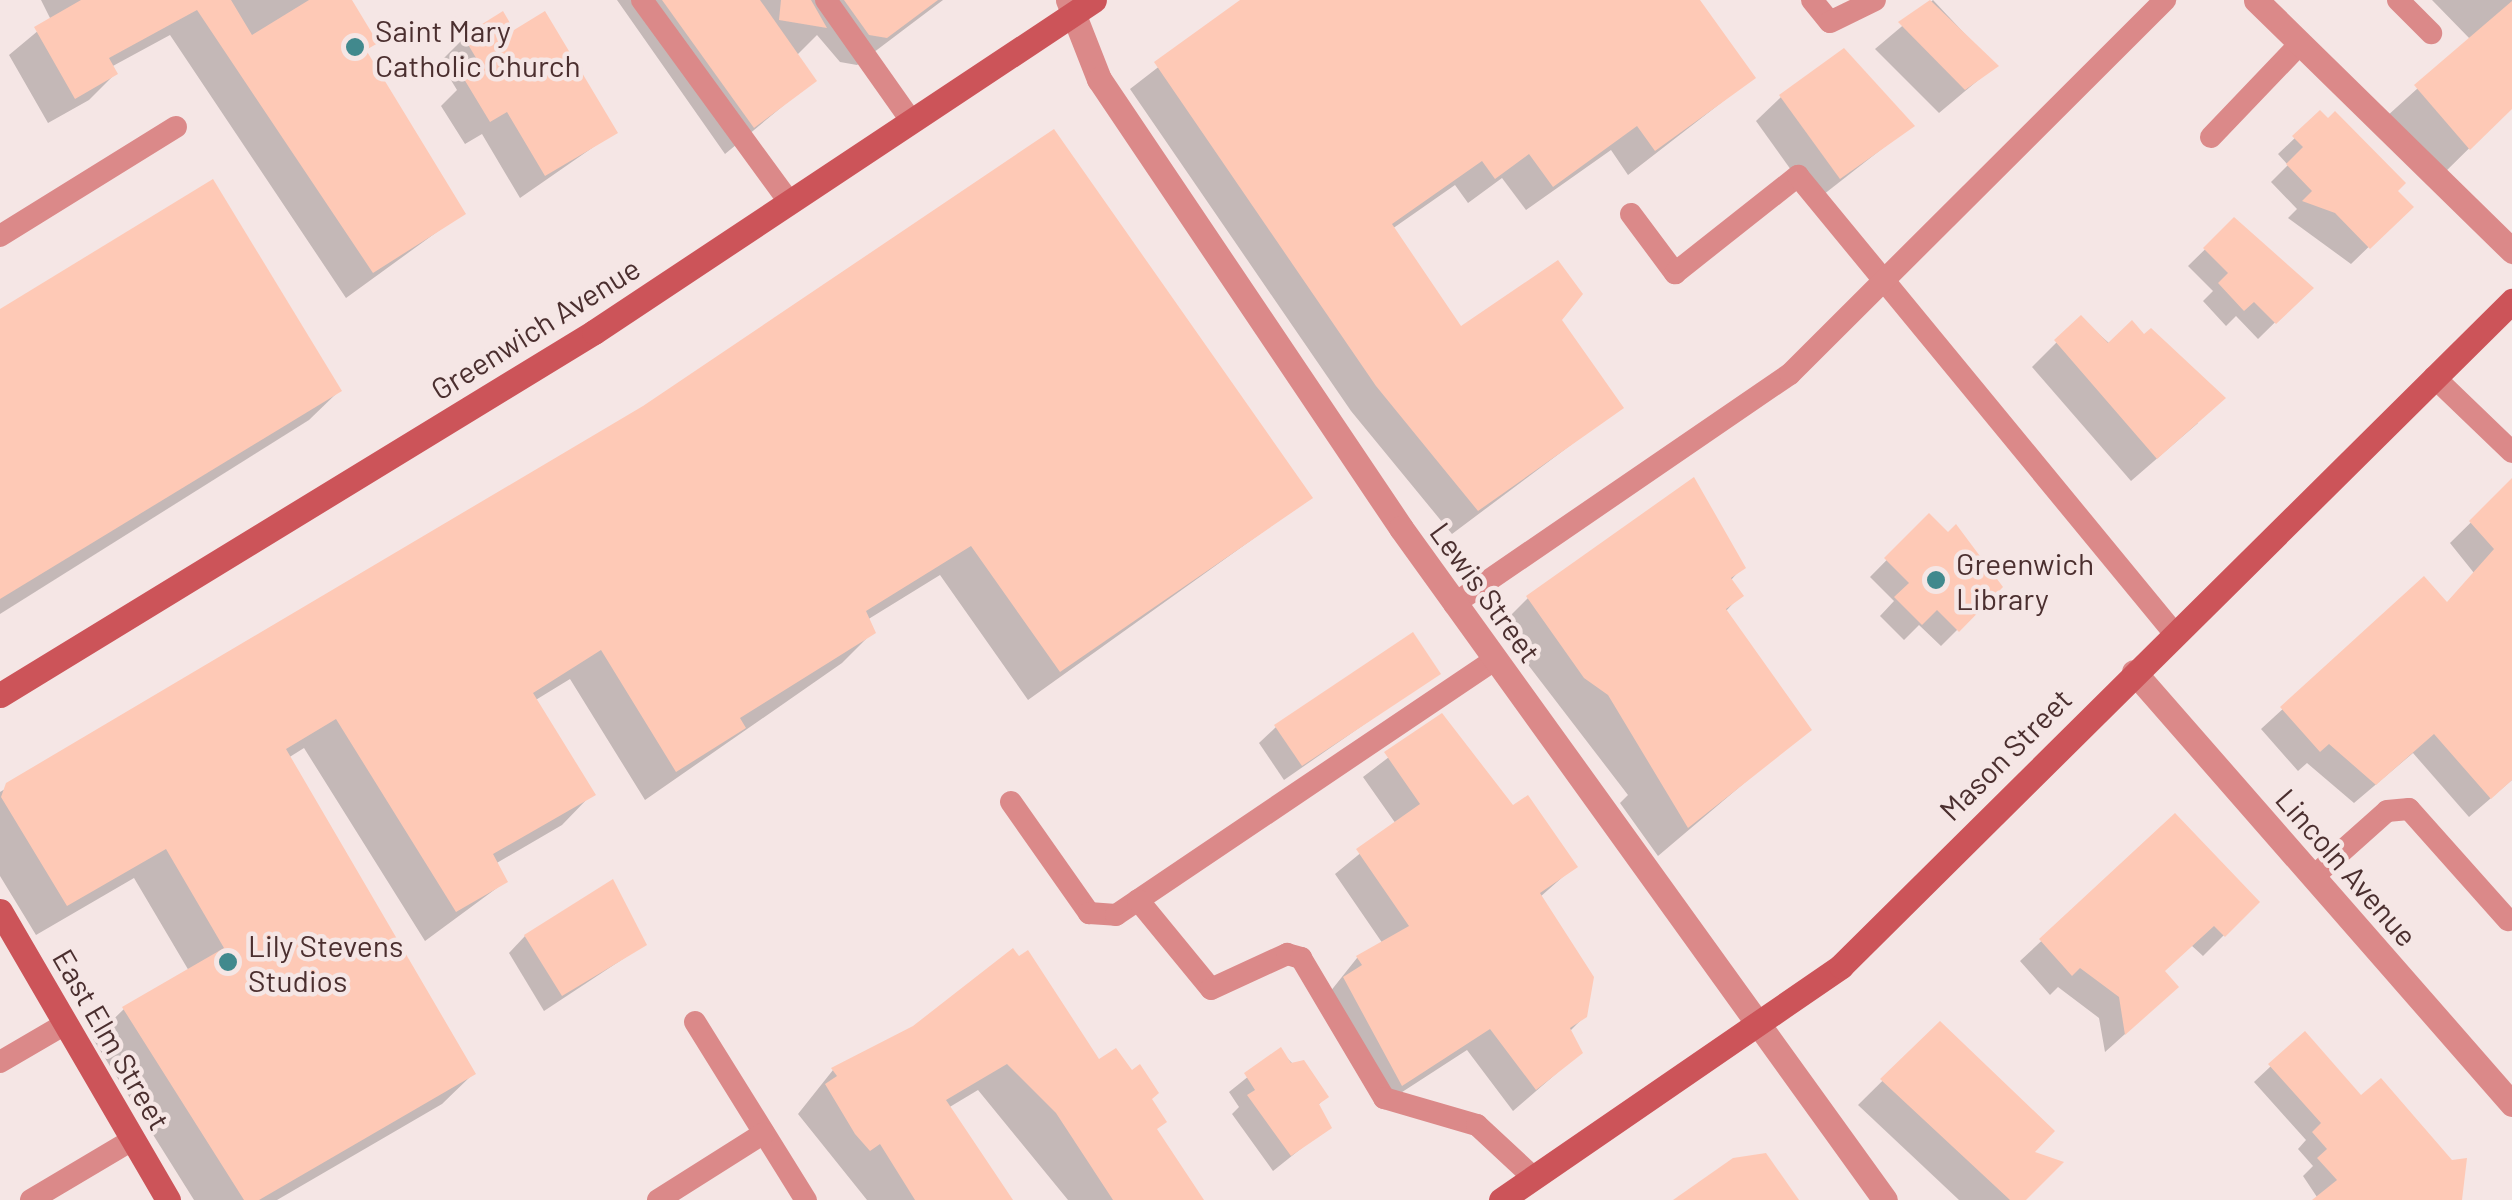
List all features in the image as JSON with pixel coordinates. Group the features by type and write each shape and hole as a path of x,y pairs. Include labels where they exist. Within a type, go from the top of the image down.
{"street":[{"path":"2269,4 2300,44 2512,251"},
{"name":"Greenwich Avenue","path":"0,695 790,203 1078,5"},
{"name":"Lewis Street","path":"1078,5 1100,79 1454,604 1885,1200"},
{"name":"Mason Street","path":"1501,1200 1841,966 2512,301"},
{"name":"Lincoln Avenue","path":"2134,672 2512,1104"},
{"name":"East Elm Street","path":"0,911 168,1200"}],"lane":[{"path":"642,0 790,203"},
{"path":"826,0 912,122"},
{"path":"1812,0 1830,22 1875,0"},
{"path":"1454,604 1790,374 2165,0"},
{"path":"2398,0 2431,33"},
{"path":"2211,136 2300,44"},
{"path":"0,236 176,127"},
{"path":"1630,214 1674,273 1798,176 1880,285 2174,634"},
{"path":"2434,377 2512,452"},
{"path":"1011,802 1089,914 1116,916 1494,660"},
{"path":"2312,877 2387,811 2409,809 2508,920"},
{"path":"1138,900 1211,989 1287,954 1301,958 1384,1098 1476,1125 1532,1178"},
{"path":"695,1022 806,1200"},
{"path":"0,1062 65,1024"},
{"path":"658,1200 764,1133"},
{"path":"31,1200 132,1140"}],"building":[{"path":"81,0 231,0 252,35 309,0 352,0 378,43 366,50 466,214 373,273 197,10 109,58 118,74 75,99 34,27"},
{"path":"662,0 760,0 817,81 754,128"},
{"path":"781,0 811,0 827,28 779,20"},
{"path":"844,0 938,0 887,38 869,35"},
{"path":"1240,0 1700,0 1756,78 1655,151 1637,126 1553,187 1529,154 1495,179 1482,161 1392,224 1461,326 1558,260 1583,294 1562,320 1624,408 1478,511 1376,386 1154,62"},
{"path":"1930,0 1999,66 1965,90 1898,22"},
{"path":"2512,1 2512,109 2470,150 2414,85"},
{"path":"503,11 514,30 545,11 618,133 545,176 507,112 490,122 464,79 482,68 463,36"},
{"path":"1844,48 1915,126 1840,179 1779,95"},
{"path":"2320,110 2328,118 2335,111 2406,183 2398,191 2414,207 2370,249 2335,213 2302,201 2312,191 2286,164 2303,147 2292,136"},
{"path":"1054,129 1313,498 1060,672 971,546 866,611 876,633 740,718 746,728 676,772 601,650 533,693 596,795 493,854 508,882 456,912 336,719 286,749 476,1074 259,1200 244,1200 122,1007 224,948 166,849 67,906 1,797 6,783 643,406"},
{"path":"213,179 342,391 0,599 0,309"},
{"path":"2234,217 2314,288 2276,324 2254,302 2244,311 2218,283 2228,273 2203,248"},
{"path":"2081,315 2108,343 2132,320 2144,334 2151,328 2226,398 2157,459 2054,340"},
{"path":"1694,477 1746,568 1731,578 1744,596 1726,609 1812,730 1688,828 1608,695 1584,678 1526,596"},
{"path":"2512,478 2512,780 2491,799 2434,734 2376,785 2329,744 2320,752 2280,707 2424,576 2447,602 2494,549 2469,521"},
{"path":"1929,513 1948,532 1956,524 2003,587 1959,632 1937,610 1922,625 1894,597 1909,583 1884,558"},
{"path":"1413,632 1441,674 1302,766 1274,725"},
{"path":"1442,713 1513,805 1528,795 1578,867 1540,893 1594,977 1587,1017 1570,1028 1583,1053 1536,1090 1490,1029 1402,1086 1343,977 1362,965 1356,956 1409,926 1356,849 1420,804 1384,752"},
{"path":"2175,813 2260,902 2225,937 2214,926 2165,971 2179,987 2125,1035 2119,997 2080,968 2072,976 2039,939"},
{"path":"613,879 647,945 562,996 524,935"},
{"path":"1013,948 1019,956 1028,950 1099,1059 1116,1048 1132,1070 1140,1064 1159,1093 1152,1099 1167,1122 1157,1129 1204,1200 1113,1200 1056,1113 1007,1064 946,1100 1013,1200 915,1200 880,1144 870,1151 855,1134 825,1084 837,1076 831,1068 913,1026"},
{"path":"1940,1021 2055,1131 2035,1152 2064,1162 2026,1200 2010,1200 1880,1079"},
{"path":"2305,1031 2361,1095 2381,1078 2452,1160 2467,1158 2462,1200 2312,1200 2337,1180 2317,1158 2327,1149 2312,1132 2321,1123 2268,1064"},
{"path":"1281,1047 1291,1063 1304,1060 1329,1097 1319,1104 1332,1128 1291,1156 1247,1095 1255,1090 1244,1073"},
{"path":"1766,1153 1799,1200 1673,1200 1733,1158"}],"place":[{"name":"Saint Mary Catholic Church","path":"355,47"},
{"name":"Greenwich Library","path":"1936,580"},
{"name":"Lily Stevens Studios","path":"228,962"}]}
